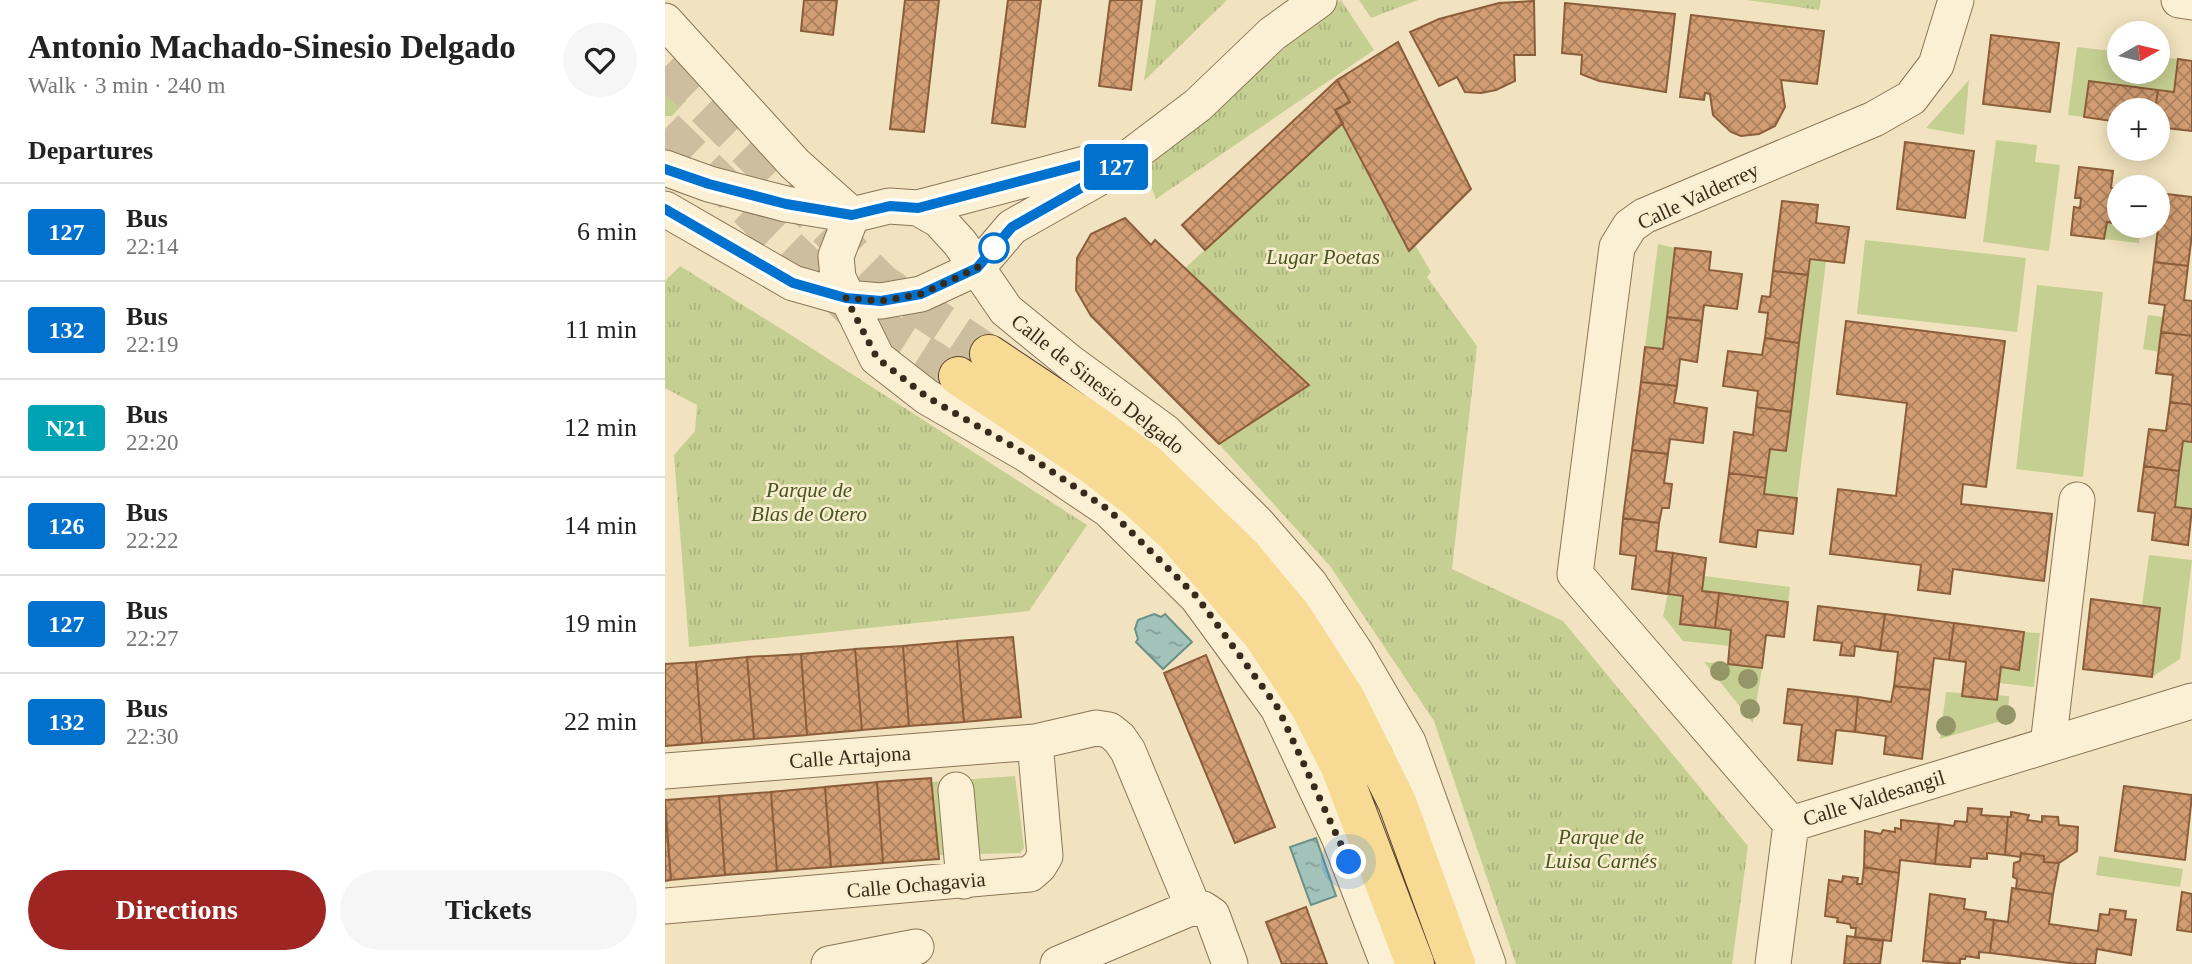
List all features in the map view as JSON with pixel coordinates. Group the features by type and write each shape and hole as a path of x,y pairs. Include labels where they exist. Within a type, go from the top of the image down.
{"main road":[{"name":"Calle de Sinesio Delgado","path":"989,354 1146,462 1242,555 1292,615 1345,697 1397,802 1456,964"},
{"path":"958,376 1092,465 1139,501 1175,534 1262,635 1309,706 1340,767 1415,964"}],"street":[{"path":"665,209 793,283 846,298 881,301 921,294 977,268 1012,227 1111,171 1198,104 1272,34 1319,0"},
{"name":"Calle Valderrey","path":"1575,574 1617,247 1623,235 1630,226 1656,211 1874,119 1911,98 1936,65 1956,0"},
{"path":"2179,0 2192,2"},
{"path":"665,20 795,164 852,215"},
{"path":"665,169 709,184 773,200 852,215 890,206 918,208 1138,150"},
{"name":"Calle de Sinesio Delgado","path":"918,208 939,220 960,243 1006,310 1072,364 1165,432 1257,523 1310,584 1356,653 1408,742 1488,964"},
{"path":"852,215 836,256 838,278 877,358 927,397 1026,454 1109,510 1197,597 1278,708 1339,837 1388,964"},
{"path":"2048,745 2077,499"},
{"name":"Calle Valdesangil","path":"1575,574 1791,824 2192,701"},
{"name":"Calle Artajona","path":"665,771 1035,742 1096,728 1109,730 1128,751 1193,907"},
{"name":"Calle Ochagavia","path":"665,906 1030,874 1045,856 1035,742"},
{"path":"956,790 964,881"},
{"path":"1773,964 1791,824"},
{"path":"1058,964 1193,907 1212,915 1230,964"},
{"path":"829,964 916,947"}],"green space":[{"path":"1156,0 1227,0 1144,81"},
{"path":"1341,0 1374,50 1156,199 1140,160 1319,13"},
{"path":"1359,0 1418,0 1371,18"},
{"path":"1747,0 1821,0 1819,10"},
{"path":"2077,47 2107,51 2107,84 2170,84 2170,58 2178,59 2174,92 2089,82 2084,117 2068,115"},
{"path":"665,65 680,82 686,101 672,116 665,116"},
{"path":"1969,80 1964,135 1926,128"},
{"name":"Parque de Luisa Carnés","path":"1343,123 1431,272 1427,277 1477,346 1452,569 1563,621 1748,846 1732,964 1516,964 1434,721 1330,566 1219,444 1309,385 1184,269"},
{"path":"1996,140 2037,145 2035,162 2060,165 2049,251 1983,242"},
{"path":"2107,222 2107,238 2140,238 2139,243 2104,239"},
{"path":"1865,240 2026,258 2017,332 1857,314"},
{"path":"1658,244 1675,248 1663,349 1645,347"},
{"path":"1810,259 1826,261 1797,498 1764,494 1770,449 1786,450"},
{"name":"Parque de Blas de Otero","path":"680,266 1087,525 1029,611 689,647 674,455 695,431 697,405 665,388 665,281"},
{"path":"2037,285 2103,292 2083,477 2016,469"},
{"path":"2148,315 2163,317 2159,352 2143,349"},
{"path":"2183,441 2192,442 2192,509 2175,507"},
{"path":"2149,555 2192,560 2180,659 2152,677 2160,608 2142,605"},
{"path":"1704,576 1790,587 1788,602 1702,591"},
{"path":"1668,594 1683,596 1680,623 1731,630 1730,646 1683,641 1663,616"},
{"path":"2024,632 2040,633 2034,687 1999,683 2001,667 2019,669"},
{"path":"1704,662 1762,668 1753,723"},
{"path":"1946,692 2009,696 2008,719 1940,739"},
{"path":"1015,776 1024,848 1020,853 938,855 932,782"},
{"path":"2099,856 2183,869 2180,887 2096,875"}],"water":[{"path":"1154,614 1161,617 1165,614 1192,642 1163,669 1136,642 1138,639 1135,629 1138,620"},
{"path":"1316,838 1336,896 1311,905 1290,847"}],"building":[{"path":"804,0 837,0 833,35 801,31"},
{"path":"905,0 939,0 924,132 890,129"},
{"path":"1008,0 1041,0 1025,127 992,123"},
{"path":"1110,0 1142,0 1131,90 1099,86"},
{"path":"1534,1 1535,55 1514,55 1515,81 1496,90 1465,92 1457,77 1439,86 1410,32 1439,19 1499,3"},
{"path":"1565,3 1675,14 1666,92 1599,81 1581,74 1582,55 1562,53"},
{"path":"1691,15 1824,31 1817,84 1781,80 1785,107 1775,126 1759,134 1741,136 1731,132 1713,115 1710,94 1705,93 1704,100 1680,97"},
{"path":"1991,35 2059,43 2050,112 1983,104"},
{"path":"1398,42 1471,189 1409,251 1335,110 1350,102 1337,80"},
{"path":"2178,59 2192,61 2192,131 2170,128 2170,98 2157,98 2158,90 2174,92"},
{"path":"1337,80 1350,102 1335,110 1343,123 1205,250 1182,225"},
{"path":"2089,81 2158,90 2157,98 2107,98 2107,120 2084,117"},
{"path":"1905,142 1974,151 1965,218 1897,209"},
{"path":"2079,167 2113,171 2113,175 2107,175 2107,222 2104,239 2071,235 2074,207 2080,208 2081,198 2075,198"},
{"path":"2170,194 2192,197 2192,234 2188,266 2154,262 2157,238 2170,238"},
{"path":"1782,201 1818,205 1816,223 1849,227 1844,263 1810,259 1808,275 1773,271"},
{"path":"1125,218 1151,245 1155,240 1309,385 1219,444 1091,316 1076,290 1077,258 1091,234"},
{"path":"1675,248 1711,252 1709,270 1742,274 1737,309 1704,305 1702,321 1667,317"},
{"path":"2154,262 2188,266 2184,300 2192,301 2192,336 2161,332 2165,305 2149,303"},
{"path":"1773,271 1808,275 1799,343 1765,338 1768,313 1759,312 1762,296 1770,297"},
{"path":"1667,317 1702,321 1697,362 1680,359 1677,386 1641,382 1645,347 1663,349"},
{"path":"1846,321 2005,341 1986,487 1963,484 1961,504 2052,514 2044,581 1953,569 1950,594 1918,590 1921,565 1830,554 1838,489 1896,496 1907,403 1837,394"},
{"path":"2161,332 2192,336 2192,405 2170,402 2173,375 2156,373"},
{"path":"1765,338 1799,343 1791,412 1756,407 1758,391 1723,386 1728,351 1762,355"},
{"path":"1641,382 1677,386 1674,403 1707,408 1703,443 1670,439 1668,454 1632,450"},
{"path":"2170,402 2192,405 2192,442 2183,441 2179,471 2144,466 2149,429 2166,431"},
{"path":"1756,407 1791,412 1786,451 1770,449 1766,478 1729,473 1734,432 1753,435"},
{"path":"1632,450 1668,454 1664,483 1672,484 1669,508 1662,508 1659,523 1623,518"},
{"path":"2144,466 2179,471 2175,507 2192,509 2188,545 2152,540 2155,513 2138,511"},
{"path":"1729,473 1766,478 1764,494 1797,498 1793,534 1758,530 1756,547 1720,542"},
{"path":"1623,518 1659,523 1656,551 1673,553 1668,594 1632,589 1636,556 1620,554"},
{"path":"1673,553 1706,558 1702,591 1719,593 1715,628 1680,624 1683,596 1668,594"},
{"path":"1719,593 1788,602 1784,637 1766,635 1762,668 1728,664 1731,630 1715,628"},
{"path":"2091,599 2160,608 2152,677 2083,669"},
{"path":"1818,606 1885,614 1880,650 1855,646 1854,656 1840,655 1842,643 1814,640"},
{"path":"1885,614 1954,623 1949,660 1934,658 1930,690 1894,686 1898,652 1880,650"},
{"path":"1954,623 2024,632 2019,670 2001,667 1997,700 1962,696 1966,662 1949,660"},
{"path":"1013,637 1021,717 964,722 957,641"},
{"path":"957,641 964,722 909,726 903,646"},
{"path":"903,646 909,726 862,730 855,649"},
{"path":"855,649 862,730 807,735 801,654"},
{"path":"801,654 807,735 754,739 747,657"},
{"path":"1206,655 1275,827 1235,843 1164,673"},
{"path":"747,657 754,739 702,743 696,662"},
{"path":"696,662 702,743 665,746 665,664"},
{"path":"1894,686 1930,690 1922,759 1884,754 1886,736 1855,732 1858,697 1891,702"},
{"path":"1788,689 1858,697 1855,732 1836,730 1832,764 1798,760 1802,725 1784,723"},
{"path":"931,778 939,859 883,863 877,782"},
{"path":"877,782 883,863 831,867 825,787"},
{"path":"2124,786 2192,795 2185,860 2115,851"},
{"path":"825,787 831,867 777,871 771,792"},
{"path":"771,792 777,871 725,875 719,796"},
{"path":"719,796 725,875 671,880 665,800"},
{"path":"665,807 671,880 665,881"},
{"path":"1968,808 1982,809 1981,815 2008,817 2005,855 1987,853 1987,859 1971,858 1970,867 1935,864 1939,824 1954,826 1955,821 1967,822"},
{"path":"2011,812 2029,815 2027,820 2042,822 2042,816 2058,817 2059,825 2078,827 2077,851 2059,863 2044,862 2044,856 2021,853 2020,857 2005,855 2008,817 2011,817"},
{"path":"1901,820 1939,824 1935,864 1900,860 1899,873 1864,867 1865,831 1881,834 1883,830 1895,832 1895,828 1901,829"},
{"path":"2021,853 2044,856 2044,862 2059,863 2053,894 2016,889 2014,863 2020,861"},
{"path":"1864,867 1899,873 1891,941 1855,937 1856,928 1837,922 1838,918 1825,916 1829,880 1842,882 1843,876 1858,878 1857,884 1862,884"},
{"path":"2012,888 2053,894 2049,924 2098,931 2100,914 2109,915 2110,909 2126,911 2125,919 2136,920 2131,955 2097,949 2095,964 2077,964 1990,953 1994,920 2008,922"},
{"path":"2182,892 2192,894 2192,932 2177,930"},
{"path":"1930,894 1965,899 1964,909 1986,912 1985,919 1994,920 1990,953 1979,952 1979,958 1966,956 1965,959 1960,959 1960,964 1923,961"},
{"path":"1306,907 1327,964 1282,964 1266,922"},
{"path":"1847,936 1883,941 1880,964 1844,964"}],"tunnel":[{"path":"665,67 882,283 989,354"},
{"path":"665,129 852,309 958,376"}],"bus line":[{"name":"127","path":"665,169 709,184 786,204 852,215 890,206 918,208 1138,150 1111,171 1012,227 977,268 921,294 881,301 846,298 793,283 665,209"}],"route":[{"path":"994,248 977,268 921,294 881,301 846,298 877,358 927,397 1026,454 1109,510 1197,597 1278,708 1349,862"}],"park label":[{"name":"Lugar Poetas","path":"1323,257"}]}
